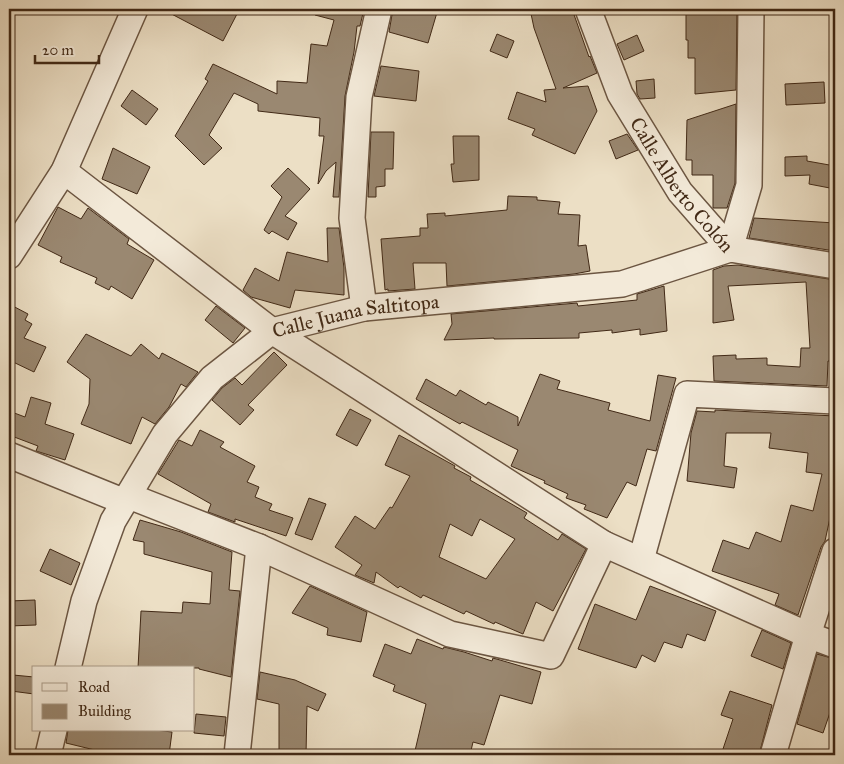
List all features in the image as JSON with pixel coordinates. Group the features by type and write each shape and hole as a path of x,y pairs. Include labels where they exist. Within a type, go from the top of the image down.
{"street":[{"path":"9,256 64,171 135,9"},
{"path":"364,308 352,218 359,97 379,9"},
{"name":"Calle Alberto Colón","path":"588,9 620,94 680,192 730,249"},
{"name":"Calle Alberto Colón","path":"730,249 749,185 751,9"},
{"path":"64,171 272,330 604,544 808,635 835,645"},
{"name":"Calle Juana Saltitopa","path":"68,666 84,601 113,521 165,434 212,378 272,330 364,308 622,284 730,249 835,266"},
{"path":"641,560 687,394 835,401"},
{"path":"9,455 259,547 450,634 551,656 604,544"},
{"path":"237,755 259,547"},
{"path":"773,755 835,551"},
{"path":"48,755 54,732"}],"building":[{"path":"162,9 227,9 237,14 223,41"},
{"path":"315,9 364,9 360,26 357,26 345,96 339,197 333,197 336,162 326,171 318,184 324,136 319,136 320,118 258,111 258,104 234,93 209,135 222,148 204,165 175,136 208,81 205,79 213,64 277,94 277,81 307,83 311,44 327,46 334,20 315,15"},
{"path":"393,9 438,9 428,43 389,32"},
{"path":"530,9 572,9 589,57 597,73 563,88 588,86 597,111 575,154 532,135 535,129 508,119 517,92 546,102 544,90 556,89 534,28"},
{"path":"694,9 737,9 736,90 695,94 695,58 688,58 688,40 686,40 686,12"},
{"path":"497,34 514,41 507,58 490,51"},
{"path":"637,35 644,51 624,60 617,44"},
{"path":"381,66 419,71 416,101 374,96"},
{"path":"654,79 655,98 640,99 637,94 636,81"},
{"path":"824,82 825,103 786,105 785,84"},
{"path":"132,90 158,109 146,125 121,106"},
{"path":"736,104 735,183 727,208 713,208 713,175 692,175 692,160 686,160 687,120"},
{"path":"371,132 394,132 393,169 385,169 385,186 376,187 376,197 368,197"},
{"path":"627,134 638,150 616,159 609,141"},
{"path":"453,136 479,136 479,180 453,182 451,164 454,164"},
{"path":"113,148 150,167 137,194 102,179"},
{"path":"807,156 807,161 835,166 835,189 809,184 810,175 785,176 785,157"},
{"path":"288,168 310,189 285,216 297,223 288,240 272,231 269,234 264,230 282,197 271,186"},
{"path":"508,196 537,197 537,200 560,202 558,214 580,215 578,246 586,245 590,271 447,286 446,263 413,263 415,289 385,290 381,239 420,236 420,228 428,228 427,214 445,213 445,216 507,210"},
{"path":"58,207 81,219 88,208 129,239 127,244 154,260 132,299 111,286 109,290 95,283 97,278 60,262 62,257 38,245"},
{"path":"754,218 835,223 835,251 749,238"},
{"path":"327,228 339,228 344,268 344,295 295,290 290,308 251,297 243,290 255,268 279,281 287,252 328,262"},
{"path":"738,265 835,280 835,306 830,306 831,361 828,361 827,386 714,381 713,356 736,355 736,359 767,358 767,365 800,367 801,348 810,348 806,282 728,286 734,320 713,323 713,270 724,266"},
{"path":"664,286 667,331 640,335 640,329 612,333 612,330 579,333 579,338 444,340 452,324 451,314 577,303 578,306 637,300 637,294"},
{"path":"9,304 28,314 25,320 32,324 24,338 46,347 34,372 11,361 9,366"},
{"path":"216,306 245,328 233,343 205,320"},
{"path":"86,334 131,356 141,344 159,359 162,353 198,372 186,387 181,384 169,407 155,424 142,417 131,444 81,424 89,404 90,379 67,362"},
{"path":"274,352 287,365 248,405 254,410 240,425 212,400 222,388 235,378 242,385"},
{"path":"540,374 560,381 557,389 610,403 608,410 650,421 658,375 676,378 656,451 647,449 636,486 627,482 607,518 584,509 586,505 566,498 568,494 544,483 545,481 511,466 518,450 462,422 460,424 416,399 426,379 456,396 460,390 486,405 488,402 518,417 518,426"},
{"path":"31,397 51,403 45,424 74,434 65,460 36,451 38,446 9,435 9,411 25,417"},
{"path":"350,409 371,420 357,446 336,435"},
{"path":"715,410 835,416 835,514 831,513 825,541 821,547 798,615 775,605 779,594 712,571 723,540 749,549 756,532 781,542 791,505 813,511 822,474 806,472 808,453 769,448 771,433 726,433 724,466 737,468 734,488 687,481 691,433 697,411 715,412"},
{"path":"200,430 224,442 220,447 255,466 247,482 259,487 255,497 272,504 269,510 293,518 286,536 235,519 235,522 208,512 211,504 158,474 179,440 192,446"},
{"path":"399,435 455,466 454,468 471,477 470,480 527,513 524,518 558,540 562,534 586,549 553,611 536,602 523,634 495,622 494,624 466,611 464,614 423,595 421,598 400,586 398,588 376,572 374,583 355,575 362,565 335,547 355,516 375,529 390,507 392,508 410,476 385,465","holes":["480,519 515,539 486,579 439,557 450,524 472,536"]},
{"path":"309,498 326,504 312,540 295,534"},
{"path":"140,520 181,532 232,552 229,590 240,591 231,677 195,668 195,666 138,666 141,611 182,613 183,602 210,604 212,572 144,554 144,542 133,540"},
{"path":"50,549 80,563 71,585 40,571"},
{"path":"310,586 367,612 361,642 327,635 328,628 292,613"},
{"path":"650,586 716,611 705,641 687,634 682,648 664,642 655,662 642,655 636,668 578,649 595,604 636,620"},
{"path":"35,600 36,625 9,626 9,601"},
{"path":"762,630 791,643 783,669 751,656"},
{"path":"417,639 443,649 444,647 492,661 493,658 541,672 532,704 500,695 484,745 473,742 470,755 414,755 426,704 393,691 395,685 373,676 385,644 411,654"},
{"path":"817,654 835,659 835,698 823,733 797,724"},
{"path":"260,672 295,680 326,694 318,711 307,706 306,755 279,755 279,704 257,699"},
{"path":"13,675 32,677 32,694 11,691"},
{"path":"730,691 772,705 759,755 721,755 733,719 721,715"},
{"path":"196,714 226,717 224,736 194,733"},
{"path":"68,732 172,732 169,755 103,755 103,752 66,743"}]}
